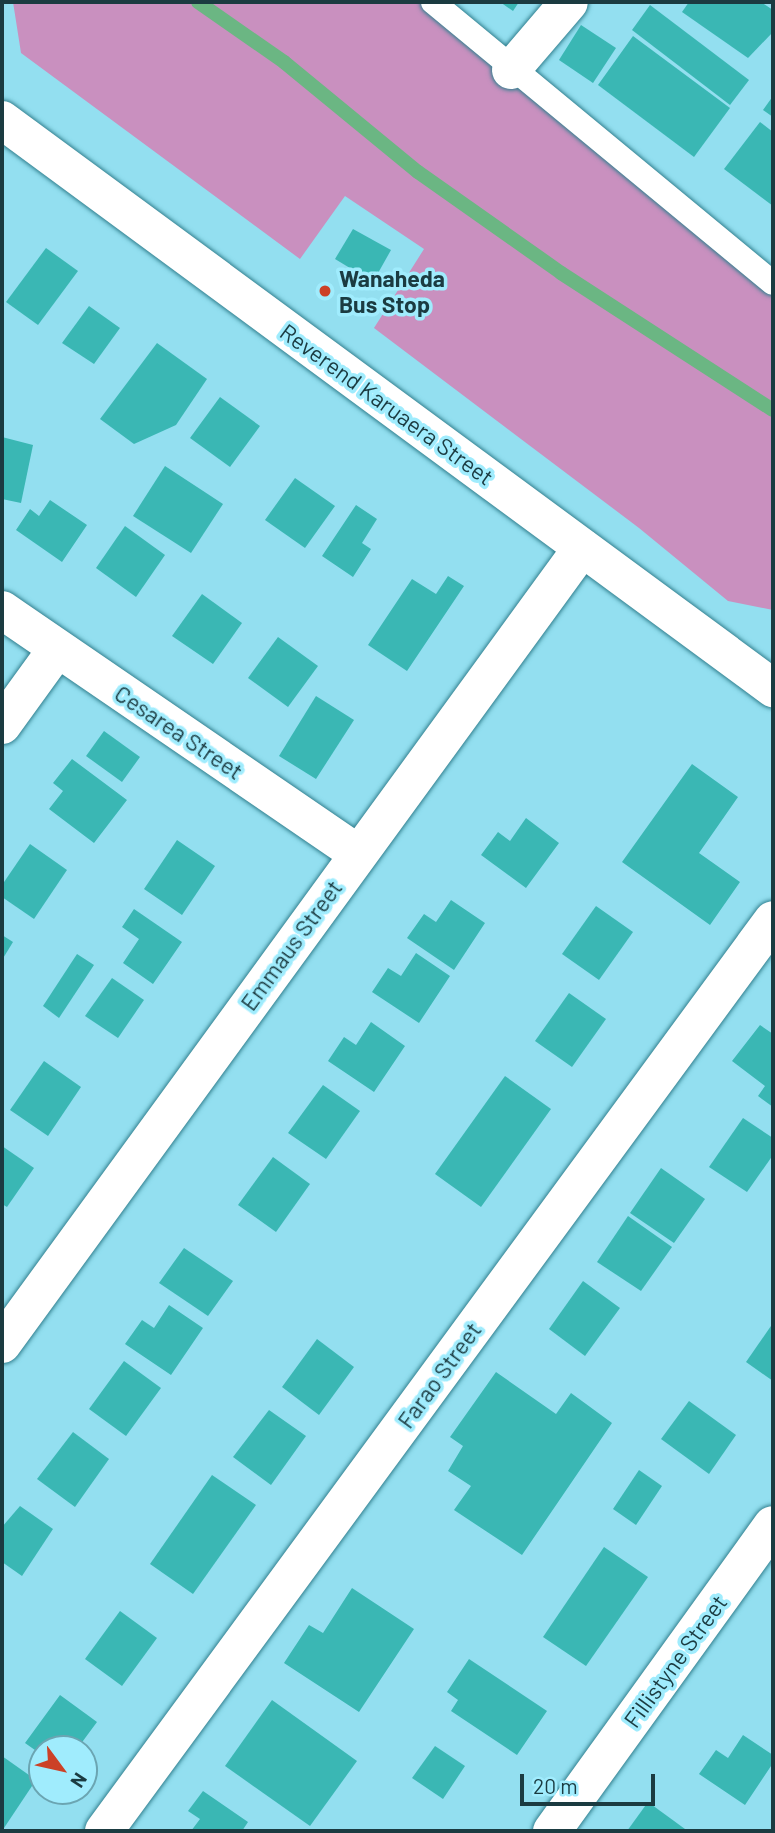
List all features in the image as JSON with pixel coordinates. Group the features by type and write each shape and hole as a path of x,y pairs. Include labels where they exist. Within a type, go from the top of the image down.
{"street":[{"path":"511,70 569,2"},
{"name":"Reverend Karuaera Street","path":"2,120 773,688"},
{"name":"Emmaus Street","path":"2,1344 357,853 582,548"},
{"name":"Cesarea Street","path":"2,610 357,853"},
{"path":"2,725 57,649"},
{"name":"Farao Street","path":"104,1831 773,920"},
{"name":"Fillistyne Street","path":"552,1831 773,1525"}],"lane":[{"path":"433,2 511,70 773,283"}],"shaded area":[{"path":"13,2 422,2 773,293 773,610 728,601 639,528 374,328 424,249 345,196 300,259 21,53"}],"building":[{"path":"500,2 519,2 513,11"},
{"path":"689,2 761,2 773,10 773,32 748,58 682,12"},
{"path":"650,5 749,80 730,105 632,30"},
{"path":"581,25 616,48 593,83 559,60"},
{"path":"633,36 730,108 694,157 598,85"},
{"path":"773,96 773,117 763,110"},
{"path":"760,122 773,132 773,206 724,169"},
{"path":"353,229 391,250 373,282 335,259"},
{"path":"46,248 78,271 38,325 6,302"},
{"path":"89,306 120,328 94,364 62,343"},
{"path":"157,343 207,379 176,425 134,444 100,419"},
{"path":"220,397 260,426 230,467 190,438"},
{"path":"2,437 33,445 21,503 2,499"},
{"path":"165,466 223,504 191,553 133,516"},
{"path":"295,478 335,506 305,548 265,520"},
{"path":"50,500 87,525 62,562 16,530 30,509 39,516"},
{"path":"356,505 377,519 362,543 371,549 353,577 322,556"},
{"path":"125,526 165,555 136,597 96,568"},
{"path":"448,576 464,586 407,671 368,645 412,579 436,594"},
{"path":"202,594 242,623 213,664 172,636"},
{"path":"278,637 318,666 288,707 248,678"},
{"path":"316,696 354,720 316,779 279,756"},
{"path":"104,731 140,757 122,782 86,756"},
{"path":"72,759 127,800 94,843 49,809 63,791 53,783"},
{"path":"692,764 738,797 699,853 740,882 710,925 622,862"},
{"path":"526,818 559,843 526,888 481,855 498,832 510,841"},
{"path":"177,840 215,866 182,915 144,889"},
{"path":"30,844 67,870 34,919 2,897 2,885"},
{"path":"451,900 485,923 454,970 407,938 424,914 436,922"},
{"path":"596,906 633,932 599,980 562,954"},
{"path":"134,909 182,942 153,984 123,963 139,939 122,927"},
{"path":"2,935 13,942 2,960"},
{"path":"416,953 450,976 419,1023 372,992 388,968 401,976"},
{"path":"77,954 94,965 59,1018 43,1006"},
{"path":"112,978 144,1000 118,1038 85,1016"},
{"path":"569,993 606,1019 572,1067 535,1041"},
{"path":"371,1022 405,1046 374,1092 328,1061 344,1037 356,1045"},
{"path":"760,1025 773,1034 773,1107 758,1096 765,1086 732,1061"},
{"path":"44,1061 81,1087 48,1136 10,1110"},
{"path":"505,1076 551,1109 481,1207 435,1174"},
{"path":"323,1085 360,1111 326,1159 288,1133"},
{"path":"743,1118 773,1138 773,1155 747,1192 709,1167"},
{"path":"2,1146 34,1168 7,1207 2,1204"},
{"path":"273,1157 310,1184 276,1232 238,1205"},
{"path":"661,1168 705,1199 674,1243 630,1213"},
{"path":"628,1216 672,1247 641,1291 597,1262"},
{"path":"184,1248 233,1281 208,1316 159,1283"},
{"path":"583,1281 620,1308 585,1356 549,1329"},
{"path":"169,1305 203,1328 171,1375 125,1344 142,1320 154,1328"},
{"path":"773,1323 773,1381 746,1362"},
{"path":"317,1339 354,1367 319,1415 282,1387"},
{"path":"124,1361 161,1388 126,1436 89,1409"},
{"path":"496,1372 556,1414 571,1393 612,1423 522,1555 454,1510 471,1486 448,1471 463,1446 450,1437"},
{"path":"689,1401 736,1435 709,1474 661,1439"},
{"path":"269,1410 306,1436 271,1485 233,1457"},
{"path":"73,1432 109,1459 75,1507 37,1479"},
{"path":"639,1470 662,1486 636,1525 613,1509"},
{"path":"212,1475 256,1505 193,1594 150,1564"},
{"path":"20,1506 53,1529 22,1576 2,1562 2,1527"},
{"path":"604,1547 648,1577 586,1666 543,1637"},
{"path":"352,1588 414,1629 359,1712 284,1663 309,1625 323,1633"},
{"path":"120,1611 157,1638 122,1686 85,1659"},
{"path":"469,1659 547,1711 517,1755 451,1711 458,1700 447,1692"},
{"path":"60,1695 97,1722 87,1735 31,1735"},
{"path":"272,1700 357,1761 310,1826 225,1766"},
{"path":"743,1735 773,1755 773,1763 745,1805 699,1774 716,1750 728,1758"},
{"path":"435,1746 465,1766 443,1799 412,1778"},
{"path":"2,1756 28,1774 28,1792 2,1831"},
{"path":"203,1791 248,1822 242,1831 191,1831 200,1819 188,1811"},
{"path":"648,1802 685,1829 627,1831"}],"waterway":[{"path":"198,2 284,62 418,172 561,273 773,410"}],"place":[{"name":"Wanaheda Bus Stop","path":"325,291"}]}
